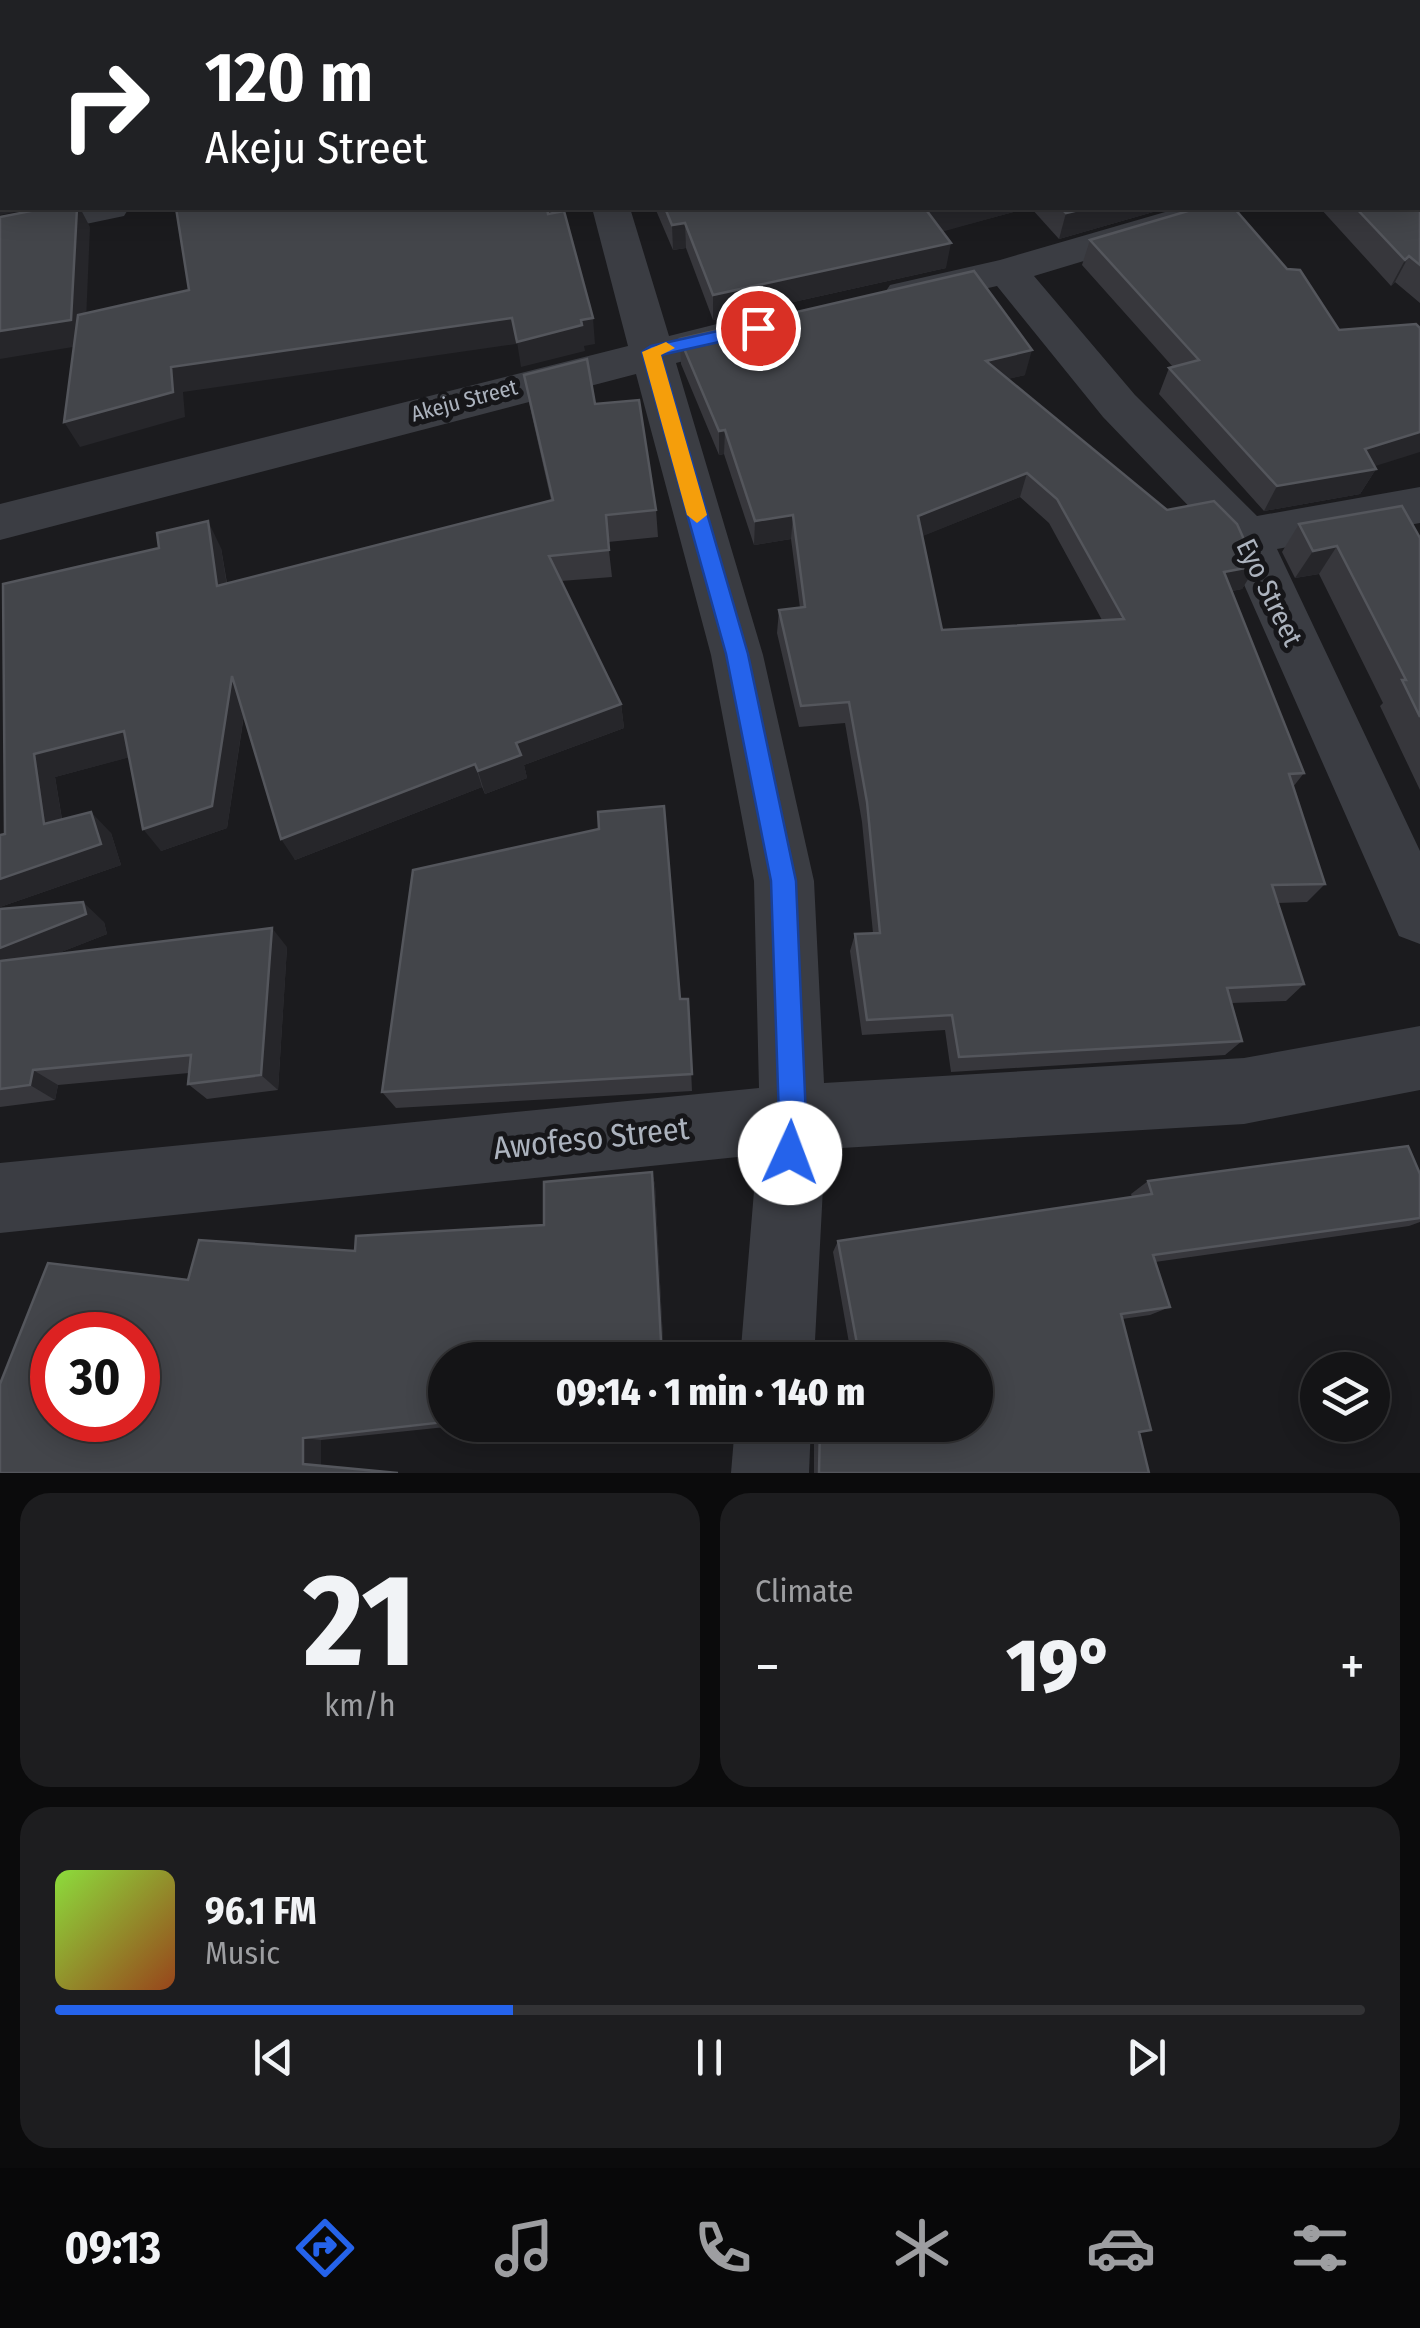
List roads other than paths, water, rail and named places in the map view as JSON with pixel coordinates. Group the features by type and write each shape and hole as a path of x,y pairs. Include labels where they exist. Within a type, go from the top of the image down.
{"street":[{"path":"0,230 100,210"},
{"path":"612,210 737,654 784,881 792,1118 778,1342"},
{"path":"857,305 1007,271 1213,210"},
{"name":"Eyo Street","path":"1007,271 1119,406 1247,536 1420,916"},
{"name":"Akeju Street","path":"0,522 651,352 801,318"},
{"path":"1247,536 1420,505"},
{"name":"Awofeso Street","path":"0,1198 792,1118 1244,1092 1420,1058"},
{"path":"770,1473 772,1442"}]}
